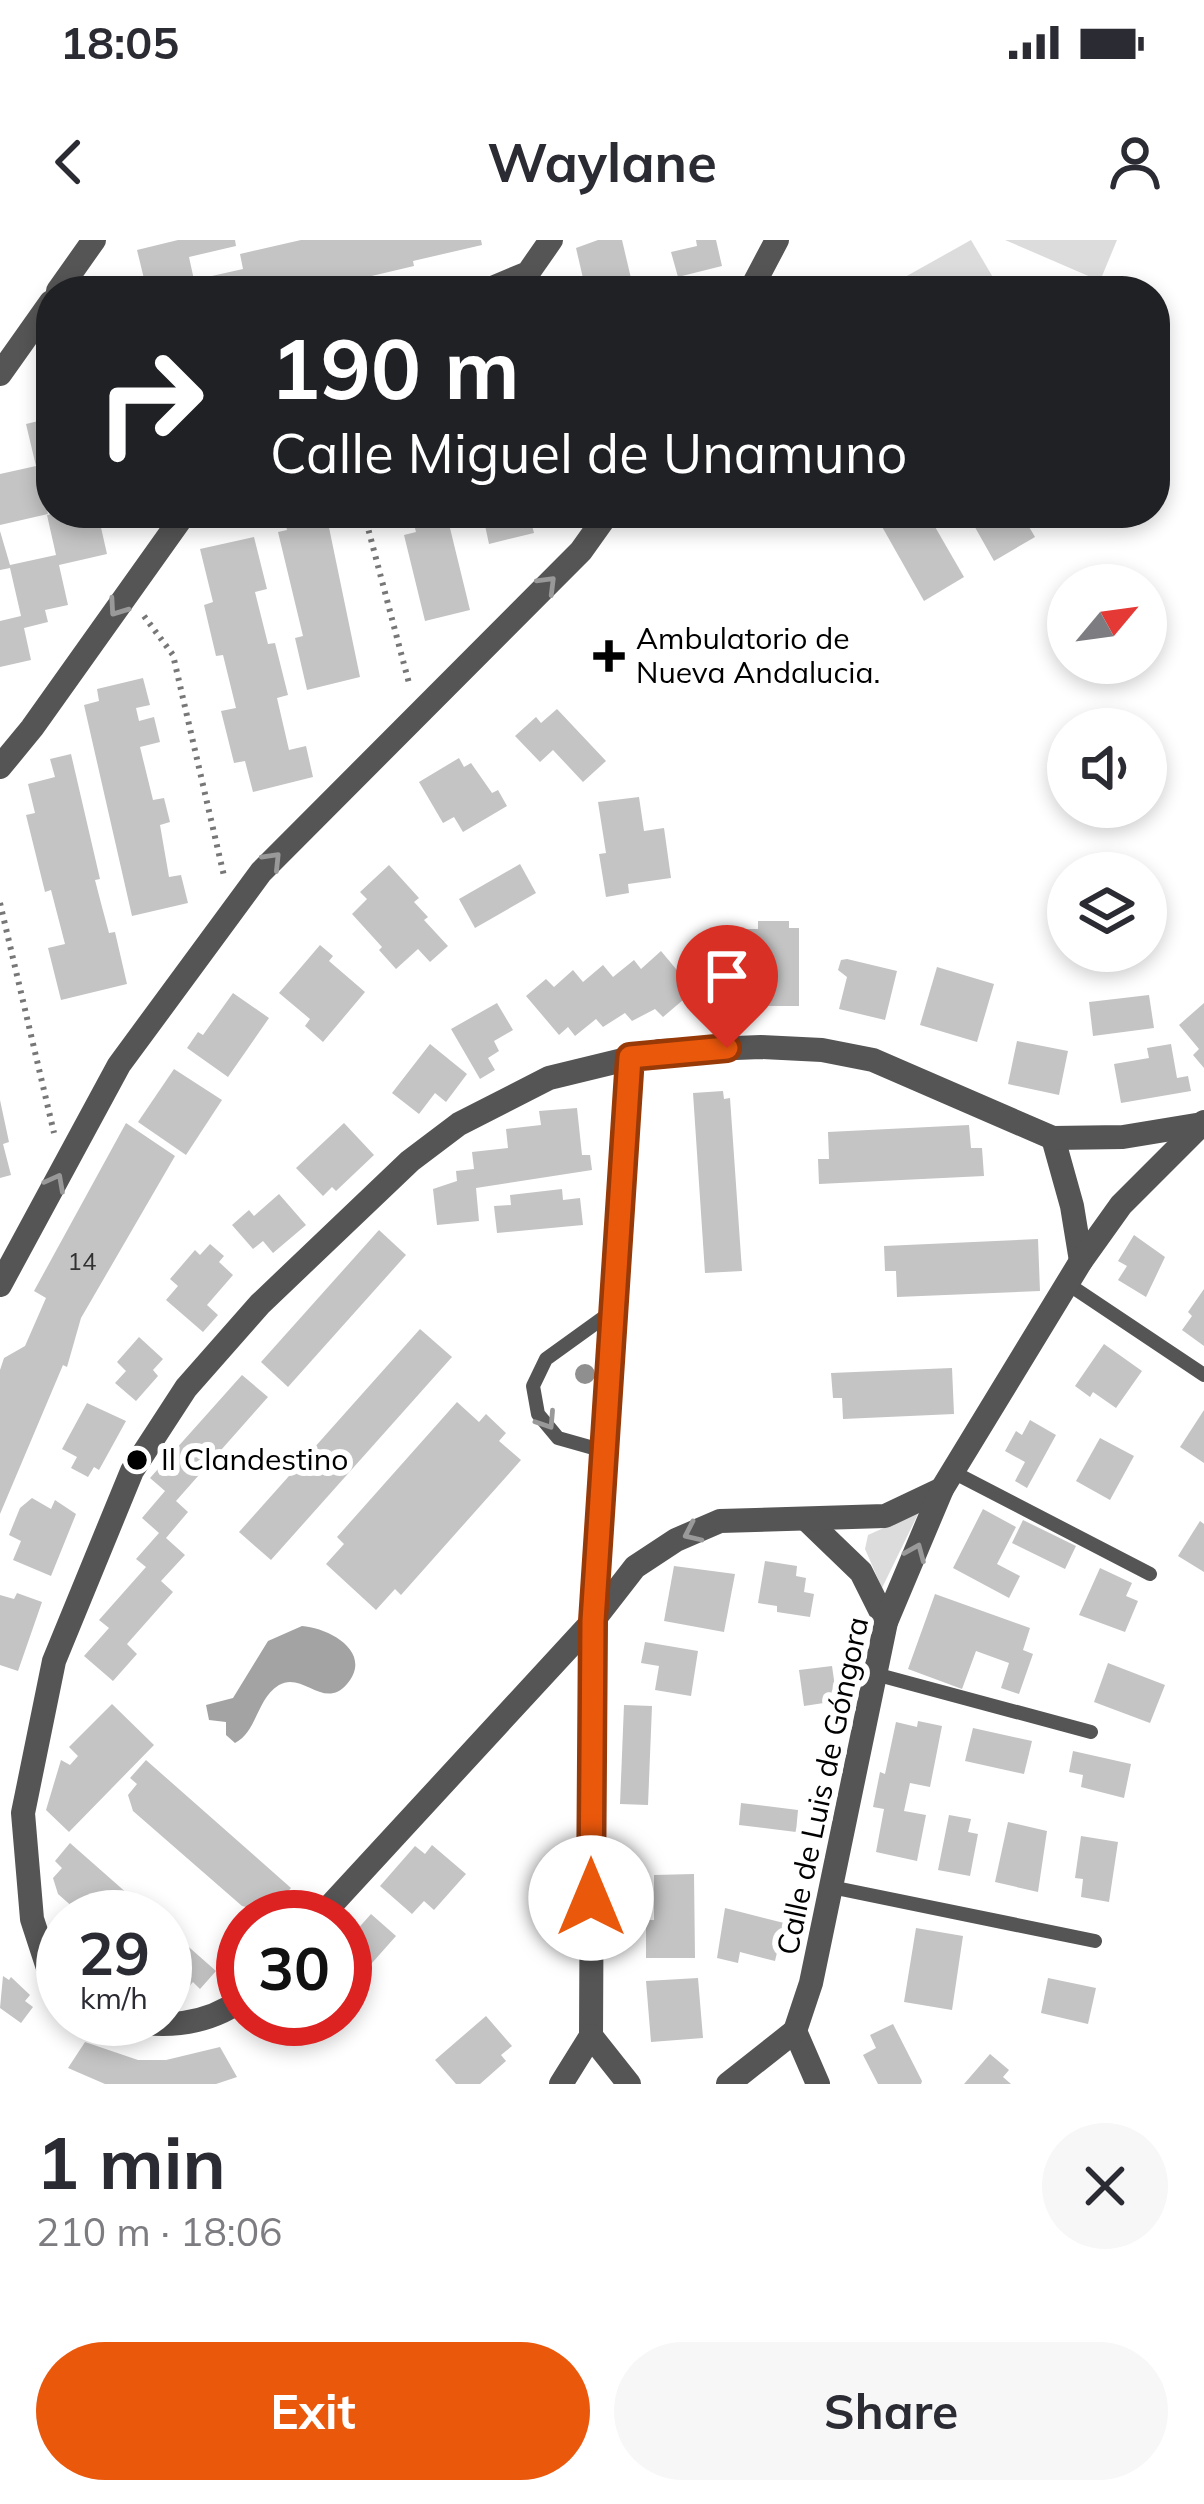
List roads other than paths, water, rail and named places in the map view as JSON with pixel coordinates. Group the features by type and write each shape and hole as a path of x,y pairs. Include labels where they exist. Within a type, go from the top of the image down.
{"street":[{"path":"69,276 94,240"},
{"path":"521,276 551,240"},
{"path":"758,276 777,240"},
{"path":"0,374 36,323"},
{"path":"0,767 174,528"},
{"path":"0,1285 118,1065 260,872 581,551 597,528"},
{"path":"36,1931 23,1813 55,1660 132,1471 186,1388 260,1304 410,1161 459,1124 549,1078 630,1057 761,1046 873,1060 1053,1138 1123,1137 1203,1123"},
{"path":"561,2084 591,2036 593,1621 630,1057"},
{"name":"Calle de Luis de Góngora","path":"795,2031 811,1983 886,1622 948,1480 1081,1261 1121,1205 1203,1123"},
{"path":"1053,1138 1081,1261"},
{"path":"345,1890 593,1621 635,1567 676,1540 720,1521 885,1516 948,1480"},
{"path":"806,1519 862,1572 886,1622"},
{"path":"728,2084 795,2031 818,2084"},
{"path":"591,2036 629,2084"}],"lane":[{"path":"1068,1284 1204,1375"},
{"path":"604,1451 558,1438 538,1414 533,1386 546,1359 614,1310"},
{"path":"948,1480 1150,1574"},
{"path":"875,1674 1091,1732"},
{"path":"831,1887 1095,1941"}],"place":[{"name":"Ambulatorio de Nueva Andalucia.","path":"609,656"},
{"name":"Il Clandestino","path":"137,1460"}]}
